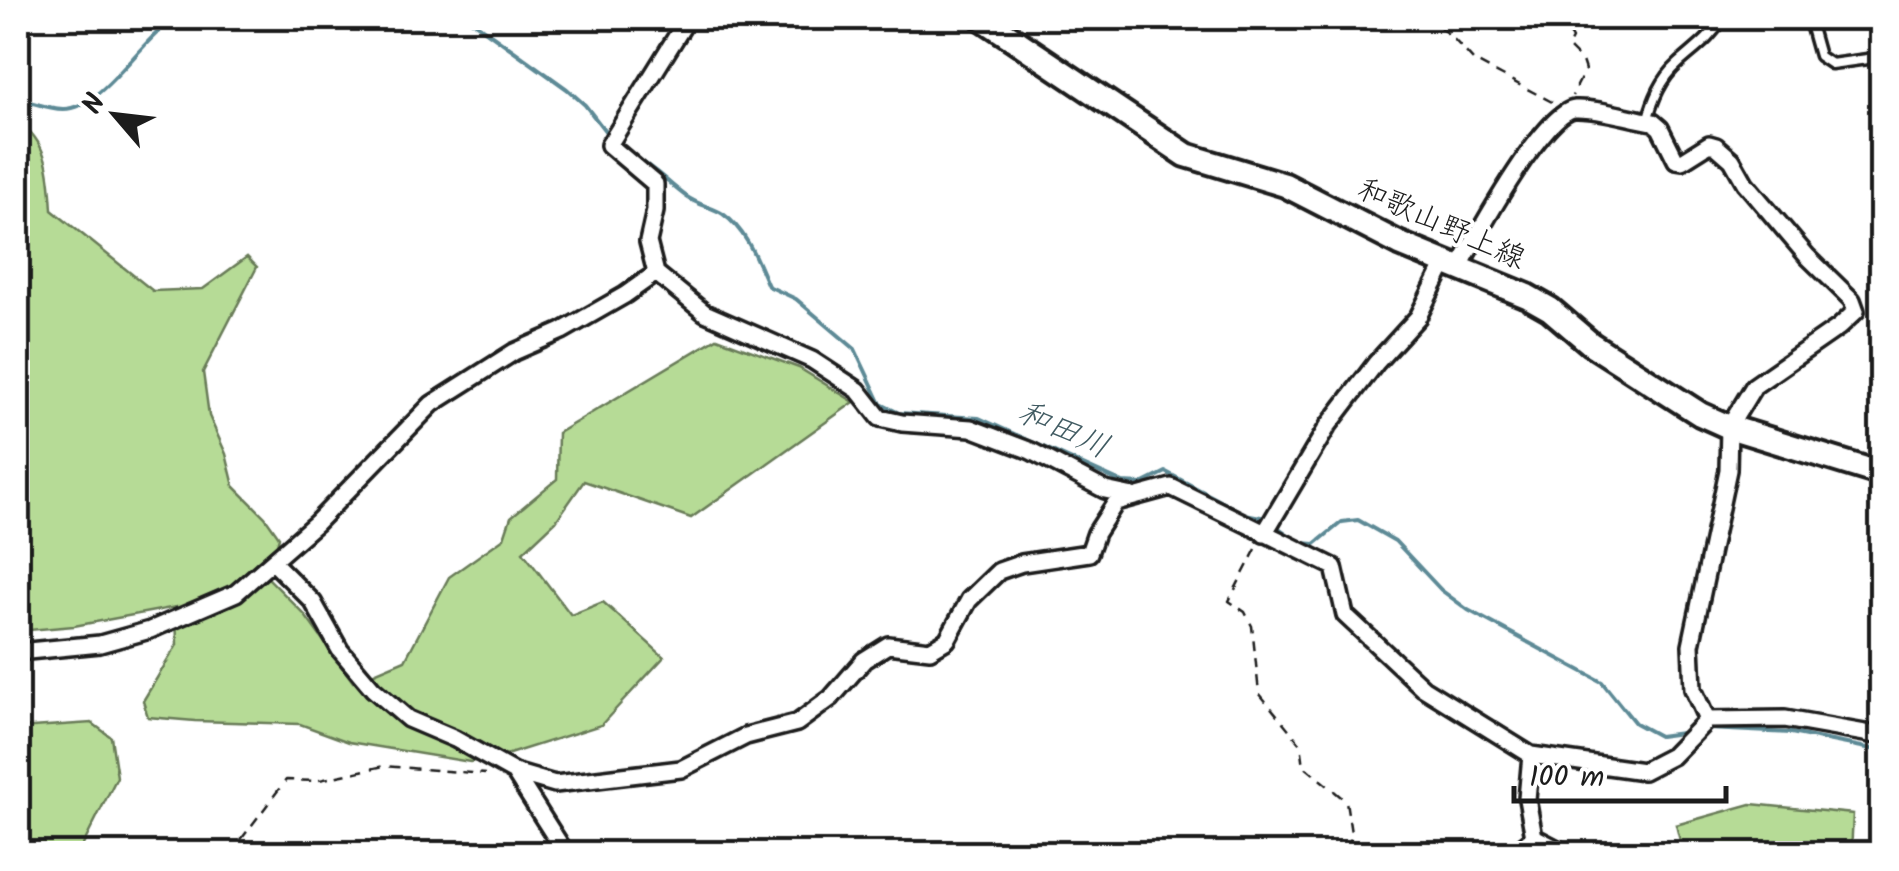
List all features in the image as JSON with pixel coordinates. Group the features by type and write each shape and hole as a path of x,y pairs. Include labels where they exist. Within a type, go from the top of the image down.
{"main road":[{"name":"和歌山野上線","path":"982,18 1186,155 1260,175 1400,244 1453,263 1550,309 1590,344 1700,414 1729,427 1882,474"}],"street":[{"path":"688,18 609,145 655,184 648,242 656,273 705,313 812,360 858,390 880,418 971,428 1032,451 1105,490 1133,496"},
{"path":"1264,534 1328,426 1418,317 1517,167 1565,112 1576,109 1647,121 1660,128 1676,160 1682,161 1709,144 1732,160 1746,183 1807,256 1852,300 1856,311 1839,328 1754,386 1729,427 1728,470 1691,644 1693,690 1707,720"},
{"path":"18,652 100,644 150,630 236,592 316,523 432,404 514,352 578,322 656,273"},
{"path":"273,562 313,602 340,650 373,689 408,719 514,772 555,784 681,769 746,736 797,723 831,698 864,660 888,645 930,650 946,640 969,600 999,571 1022,563 1089,553 1096,533 1116,502 1171,488 1334,567 1345,615 1423,688 1531,755 1644,771 1672,756 1707,720 1785,719 1882,736"},
{"path":"1531,755 1527,800 1534,837"},
{"path":"514,772 566,854"},
{"path":"1514,854 1534,837"},
{"path":"1534,837 1567,854"}],"lane":[{"path":"1647,121 1666,78 1704,44 1723,18"},
{"path":"1796,18 1810,24 1819,56 1831,64 1882,57"}],"path":[{"path":"1425,18 1450,35 1474,62 1565,112 1585,70 1568,47 1572,39 1560,18"},
{"path":"1264,534 1228,600 1245,612 1252,626 1259,693 1301,744 1304,766 1346,800 1351,833 1349,854"},
{"path":"230,854 286,780 316,781 384,766 443,772 514,772"}],"green space":[{"path":"18,122 42,150 49,172 52,210 153,291 203,289 247,257 257,267 203,372 209,416 226,454 234,486 279,537 268,578 304,614 353,682 405,660 449,577 504,538 511,517 557,479 558,433 717,338 799,368 854,402 691,518 584,481 556,521 523,552 571,615 603,602 664,657 601,725 470,762 349,742 300,724 148,717 143,701 177,645 176,607 74,626 18,631"},
{"path":"92,723 111,737 117,777 79,853 18,853 18,728"},
{"path":"1751,804 1853,814 1851,853 1683,853 1676,825"}],"waterway":[{"name":"和田川","path":"18,99 58,109 77,106 106,86 148,41 176,18"},
{"name":"和田川","path":"468,18 567,89 609,136"},
{"name":"和田川","path":"631,155 687,197 731,221 750,247 768,286 796,299 855,349 881,404 899,413 979,418 1123,483 1142,484 1166,472 1245,514 1266,518"},
{"name":"和田川","path":"1302,543 1315,544 1342,522 1358,520 1395,541 1441,590 1468,610 1602,682 1635,723 1659,736 1689,732"},
{"name":"和田川","path":"1273,524 1294,539"},
{"name":"和田川","path":"1708,729 1791,733 1882,751"}]}
